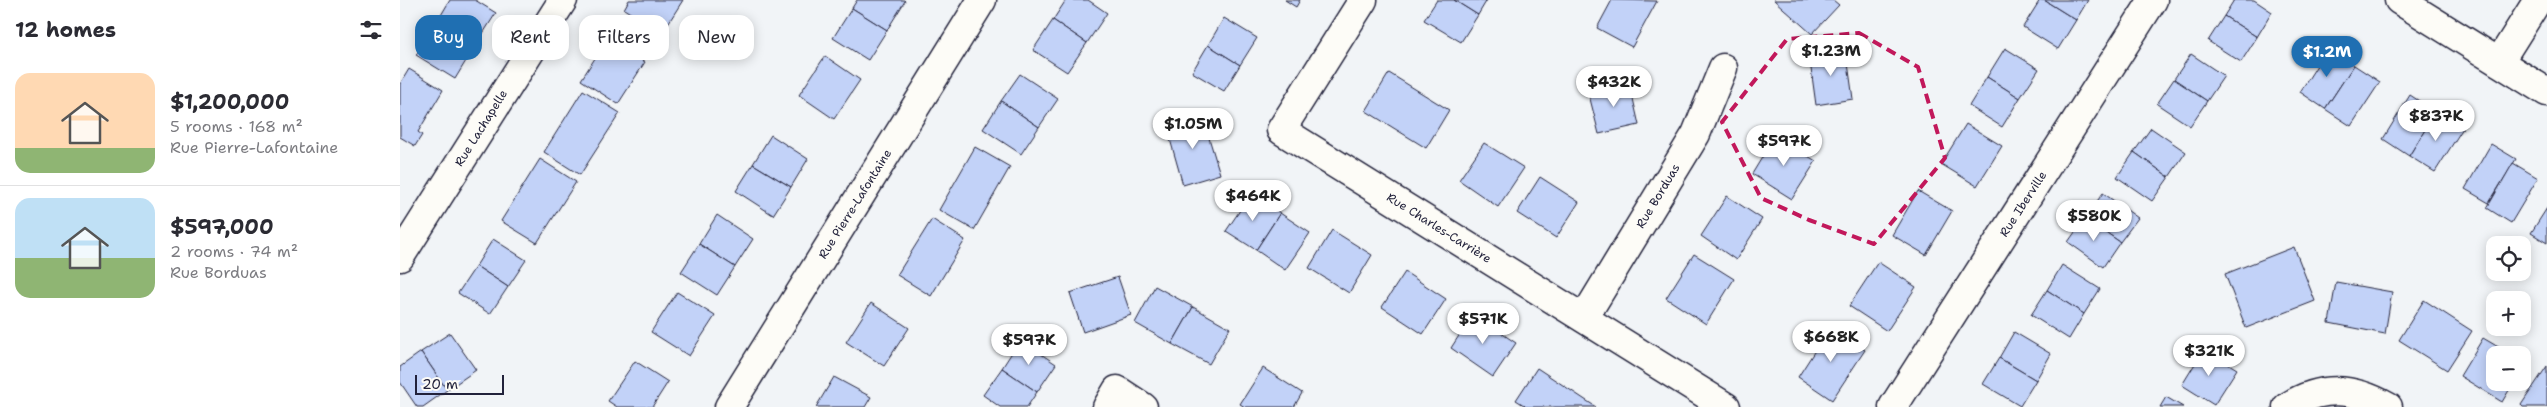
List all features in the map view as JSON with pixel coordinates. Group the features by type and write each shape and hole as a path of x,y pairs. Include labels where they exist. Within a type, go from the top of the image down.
{"street":[{"name":"Rue Lachapelle","path":"400,257 563,0"},
{"name":"Rue Pierre-Lafontaine","path":"729,407 982,0"},
{"name":"Rue Charles-Carrière","path":"1364,0 1281,130 1726,407"},
{"name":"Rue Iberville","path":"1893,407 2153,0"},
{"path":"2399,0 2547,92"},
{"path":"2499,62 2538,0"},
{"name":"Rue Borduas","path":"1584,318 1696,134 1722,68"},
{"path":"1107,407 1117,390 1143,407"},
{"path":"2287,407 2304,396 2328,390 2351,392 2378,401 2388,407"}],"highlighted area":[{"path":"1859,33 1918,67 1945,158 1874,244 1809,220 1761,198 1722,122 1787,39"}],"building":[{"path":"450,0 475,0 496,13 492,15 492,19 482,35 482,15 441,15"},
{"path":"629,0 683,0 669,22 669,15 634,15 624,9"},
{"path":"857,0 905,1 887,30 852,8"},
{"path":"1066,0 1088,0 1107,13 1087,43 1053,20"},
{"path":"1285,0 1300,0 1296,7"},
{"path":"1437,0 1454,0 1478,15 1461,42 1424,20"},
{"path":"1454,0 1487,0 1478,15"},
{"path":"1612,0 1657,1 1632,47 1597,28"},
{"path":"1774,0 1833,0 1839,5 1812,34"},
{"path":"2040,0 2044,0 2076,20 2058,49 2023,27"},
{"path":"2044,0 2088,0 2076,20"},
{"path":"2234,0 2254,0 2272,12 2257,37 2224,16"},
{"path":"852,8 887,30 868,60 833,38"},
{"path":"2224,16 2257,37 2241,62 2208,41"},
{"path":"1224,18 1257,38 1240,65 1208,45"},
{"path":"1053,20 1087,43 1067,72 1033,50"},
{"path":"1208,45 1240,65 1224,91 1192,72"},
{"path":"2005,48 2039,69 2020,98 1987,77"},
{"path":"2328,48 2354,65 2325,109 2300,92"},
{"path":"1846,49 1853,99 1816,105 1809,54"},
{"path":"2191,54 2224,76 2207,101 2174,79"},
{"path":"825,56 860,80 834,119 799,95"},
{"path":"424,60 467,60 455,79"},
{"path":"594,60 642,60 645,62 618,104 581,80"},
{"path":"2354,65 2380,82 2351,126 2325,109"},
{"path":"409,69 443,90 418,132 422,135 415,146 400,137 400,84"},
{"path":"1389,73 1449,110 1426,148 1366,111"},
{"path":"1020,74 1058,99 1039,127 1001,101"},
{"path":"1987,77 2020,98 2002,127 1969,106"},
{"path":"2174,79 2207,101 2190,126 2157,104"},
{"path":"1629,81 1639,125 1599,134 1588,91"},
{"path":"583,90 620,113 580,175 544,152"},
{"path":"2410,95 2436,112 2409,156 2383,139"},
{"path":"1001,101 1039,127 1021,154 983,129"},
{"path":"2436,112 2463,128 2435,172 2409,156"},
{"path":"1202,115 1220,174 1183,185 1166,125"},
{"path":"1966,124 2002,146 1977,186 1941,164"},
{"path":"2151,128 2186,152 2169,177 2134,152"},
{"path":"771,135 808,159 791,187 753,164"},
{"path":"1775,136 1816,161 1792,199 1752,174"},
{"path":"1484,143 1524,168 1498,207 1459,180"},
{"path":"2491,144 2516,159 2489,203 2465,189"},
{"path":"975,147 1010,167 974,230 939,210"},
{"path":"2134,152 2169,177 2152,201 2117,177"},
{"path":"540,159 576,182 537,243 501,221"},
{"path":"2513,163 2538,178 2511,223 2487,208"},
{"path":"753,164 791,187 773,215 736,191"},
{"path":"1540,177 1579,202 1556,238 1517,213"},
{"path":"1918,191 1952,211 1926,255 1892,235"},
{"path":"2103,193 2138,218 2120,242 2085,218"},
{"path":"1251,194 1280,213 1256,250 1226,231"},
{"path":"1727,196 1762,219 1736,260 1701,236"},
{"path":"2547,208 2547,243 2531,233"},
{"path":"1280,213 1310,233 1285,270 1256,250"},
{"path":"717,215 753,239 735,267 699,244"},
{"path":"2085,218 2120,242 2103,267 2068,242"},
{"path":"932,219 965,240 931,296 897,275"},
{"path":"1332,230 1372,255 1349,293 1309,268"},
{"path":"493,239 526,260 508,287 476,266"},
{"path":"699,244 735,267 717,295 681,272"},
{"path":"2294,247 2315,301 2246,328 2225,274"},
{"path":"1694,254 1734,279 1706,324 1666,298"},
{"path":"1878,262 1916,287 1887,331 1849,306"},
{"path":"2062,265 2100,289 2084,314 2047,290"},
{"path":"476,266 508,287 490,314 458,293"},
{"path":"1405,272 1446,299 1423,334 1382,307"},
{"path":"1118,277 1131,315 1083,332 1070,293"},
{"path":"2336,282 2392,292 2385,334 2329,323"},
{"path":"1155,286 1193,307 1172,344 1135,323"},
{"path":"2047,290 2084,314 2069,339 2031,315"},
{"path":"677,292 715,316 689,356 651,332"},
{"path":"2424,300 2472,331 2447,370 2399,340"},
{"path":"871,303 909,328 884,366 846,342"},
{"path":"1193,307 1230,328 1209,364 1172,344"},
{"path":"1473,314 1516,343 1493,377 1451,348"},
{"path":"1830,327 1865,350 1832,400 1798,377"},
{"path":"2014,332 2051,354 2036,380 1999,358"},
{"path":"450,333 476,370 447,390 421,352"},
{"path":"2483,338 2497,346 2486,346 2486,391 2509,391 2502,402 2460,376"},
{"path":"1020,340 1056,364 1037,392 1002,368"},
{"path":"2204,349 2237,369 2214,405 2182,385"},
{"path":"421,352 447,390 423,407 417,407 400,382 400,367"},
{"path":"1999,358 2036,380 2020,406 1983,384"},
{"path":"635,361 668,382 652,407 617,407 608,401"},
{"path":"2547,366 2547,407 2523,407 2521,405"},
{"path":"1002,368 1037,392 1027,407 1000,407 983,395"},
{"path":"1263,368 1302,393 1294,407 1245,407 1240,404"},
{"path":"1537,368 1596,407 1527,407 1516,400"},
{"path":"834,377 871,397 865,407 816,407"},
{"path":"2166,397 2183,407 2160,407"}]}
